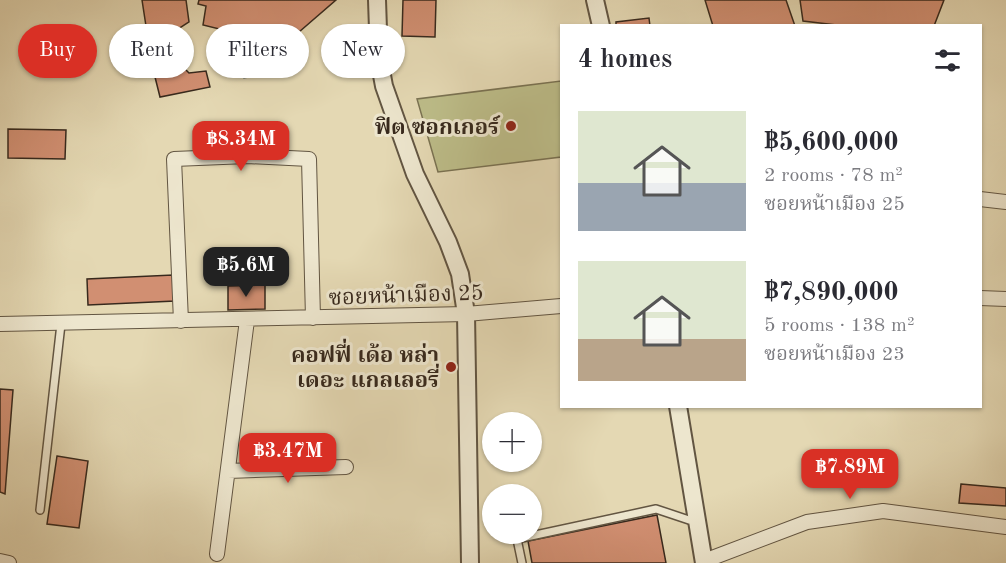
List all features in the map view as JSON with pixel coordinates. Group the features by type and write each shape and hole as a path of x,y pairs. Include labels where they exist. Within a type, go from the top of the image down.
{"street":[{"path":"377,0 379,59 384,86 415,174 448,242 460,274 466,314 470,563"},
{"path":"595,0 601,24"},
{"path":"181,321 174,159 247,156 309,159 313,318"},
{"path":"982,199 1006,202"},
{"path":"982,298 1006,299"},
{"name":"ซอยหน้าเมือง 25","path":"0,324 466,314 560,306"},
{"path":"217,554 247,320"},
{"path":"678,408 704,562 807,522 882,511 1006,527"},
{"path":"228,471 345,466"},
{"path":"0,561 9,563"}],"lane":[{"path":"40,510 61,324"},
{"path":"522,563 517,539 656,509 688,520 698,519"}],"green space":[{"name":"ฟิต ซอกเกอร์","path":"560,81 560,157 438,172 417,99"}],"building":[{"path":"142,0 186,0 189,22 186,24 146,24"},
{"path":"199,0 336,0 308,24 206,26 203,25 206,6 198,4"},
{"path":"403,0 436,0 435,37 405,36 405,24 402,24"},
{"path":"705,0 786,0 794,24 712,24"},
{"path":"800,0 944,0 935,24 828,24 803,21"},
{"path":"649,18 650,24 616,24 616,22"},
{"path":"206,71 210,87 160,97 155,78 194,78 194,72"},
{"path":"8,129 66,130 65,159 8,158"},
{"path":"173,275 175,301 88,305 87,279"},
{"path":"265,285 265,309 228,310 228,286"},
{"path":"0,389 13,390 5,494 0,492"},
{"path":"57,456 88,461 79,528 47,524"},
{"path":"961,484 1006,488 1006,506 959,503"},
{"path":"657,515 666,563 532,563 529,544 542,544 542,538"}],"place":[{"name":"ฟิต ซอกเกอร์","path":"511,126"},
{"name":"คอฟฟี่ เด้อ หล่า เดอะ แกลเลอรี่","path":"451,367"}]}
